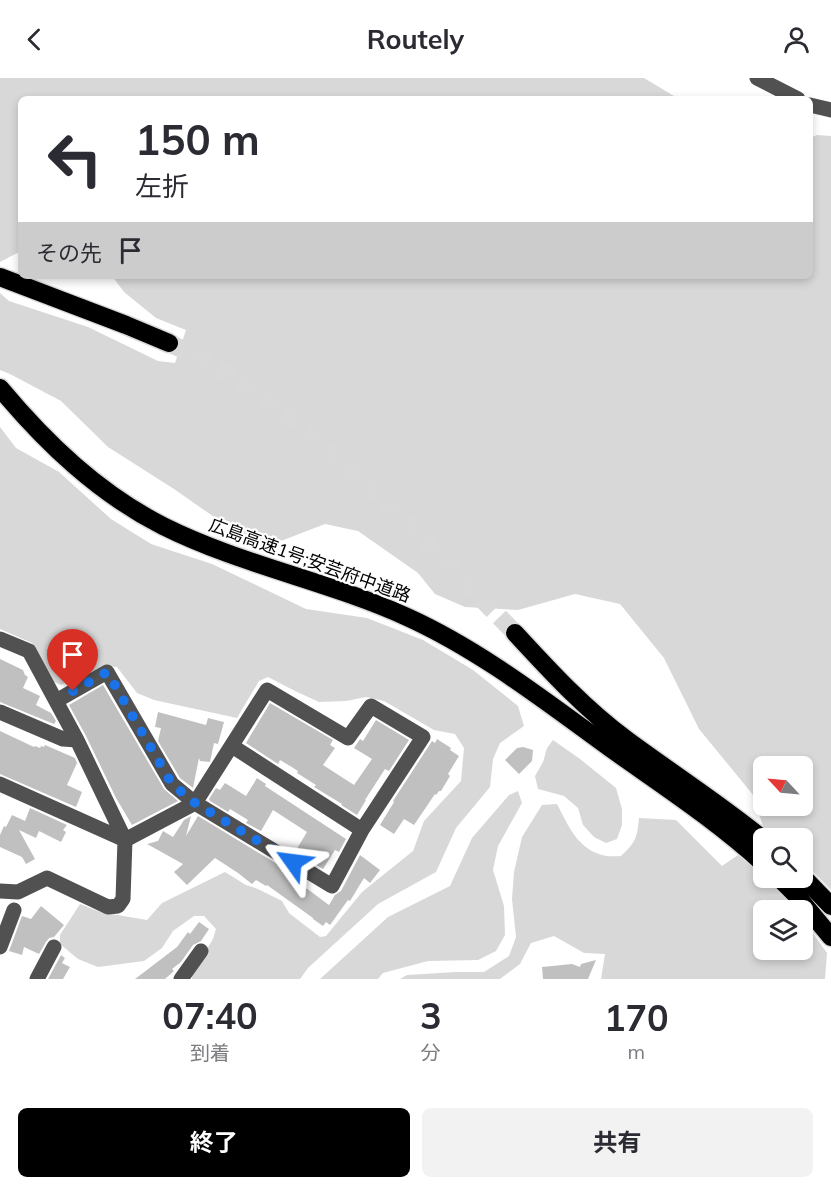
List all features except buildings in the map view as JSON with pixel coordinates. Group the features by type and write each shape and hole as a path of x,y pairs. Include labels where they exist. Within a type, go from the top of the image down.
{"highway":[{"path":"0,277 169,343"},
{"name":"広島高速1号;安芸府中道路","path":"4,392 71,463 116,498 163,526 217,549 381,605 436,631 732,826 753,835"},
{"name":"広島高速1号;安芸府中道路","path":"515,633 582,703 732,826 753,851"},
{"path":"813,887 831,906"},
{"path":"789,888 831,937"}],"street":[{"path":"757,78 792,96"},
{"path":"813,106 831,110"},
{"path":"0,639 29,651 77,740 125,840 123,899 118,906 108,907 46,878 18,892 0,891"},
{"path":"56,701 107,672 172,784 195,803 332,886 362,830 423,737 371,706 348,738 267,690 195,803 125,840"},
{"path":"0,712 63,740 77,740"},
{"path":"232,746 362,830"},
{"path":"0,784 125,840"},
{"path":"0,947 15,910"},
{"path":"38,979 54,947"},
{"path":"181,979 201,951"}],"shaded area":[{"path":"0,78 644,78 674,96 18,96 18,253 0,262"},
{"path":"831,136 831,890 813,871 813,828 764,828 760,816 813,816 813,756 753,756 753,795 699,729 664,658 620,604 575,594 518,610 465,607 435,594 418,573 358,531 325,524 273,544 237,533 108,447 61,401 0,370 0,293 9,301 88,327 158,361 175,363 186,330 156,318 124,292 114,279 813,279 813,137"},
{"path":"0,427 16,448 59,472 111,519 151,544 212,564 306,609 367,618 423,640 473,670 518,706 524,726 500,743 493,759 490,787 456,828 436,872 378,904 308,968 300,979 192,979 192,974 213,939 216,929 204,916 194,916 173,931 162,948 144,961 98,967 78,959 60,944 60,935 80,904 100,912 147,920 162,903 225,872 246,885 282,901 289,913 320,937 326,936 362,892 413,851 424,821 461,781 464,748 455,734 434,730 384,701 366,697 346,701 319,702 268,677 259,681 237,718 154,700 137,693 117,667 105,666 61,685 54,682 32,643 0,629"},
{"path":"553,740 616,788 622,809 622,825 617,839 606,843 594,837 583,825 578,808 564,796 538,789 535,776"},
{"path":"518,791 522,803 498,846 493,870 504,906 505,935 496,951 478,960 428,961 383,973 378,979 320,979 388,917 450,886 472,838 509,795"},
{"path":"557,804 574,835 593,852 602,855 621,856 626,851 635,839 639,818 676,820 722,866 738,855 753,868 753,888 775,888 786,900 753,900 753,960 813,960 813,933 827,953 825,979 601,979 605,954 584,953 554,936 531,943 520,964 500,979 400,979 407,975 484,972 509,956 516,937 512,899 514,872 522,837 542,805"}],"tunnel":[{"path":"169,343 239,380 303,428 388,505 515,633"}],"route":[{"path":"73,691 107,672 172,784 195,803 293,862"}]}
